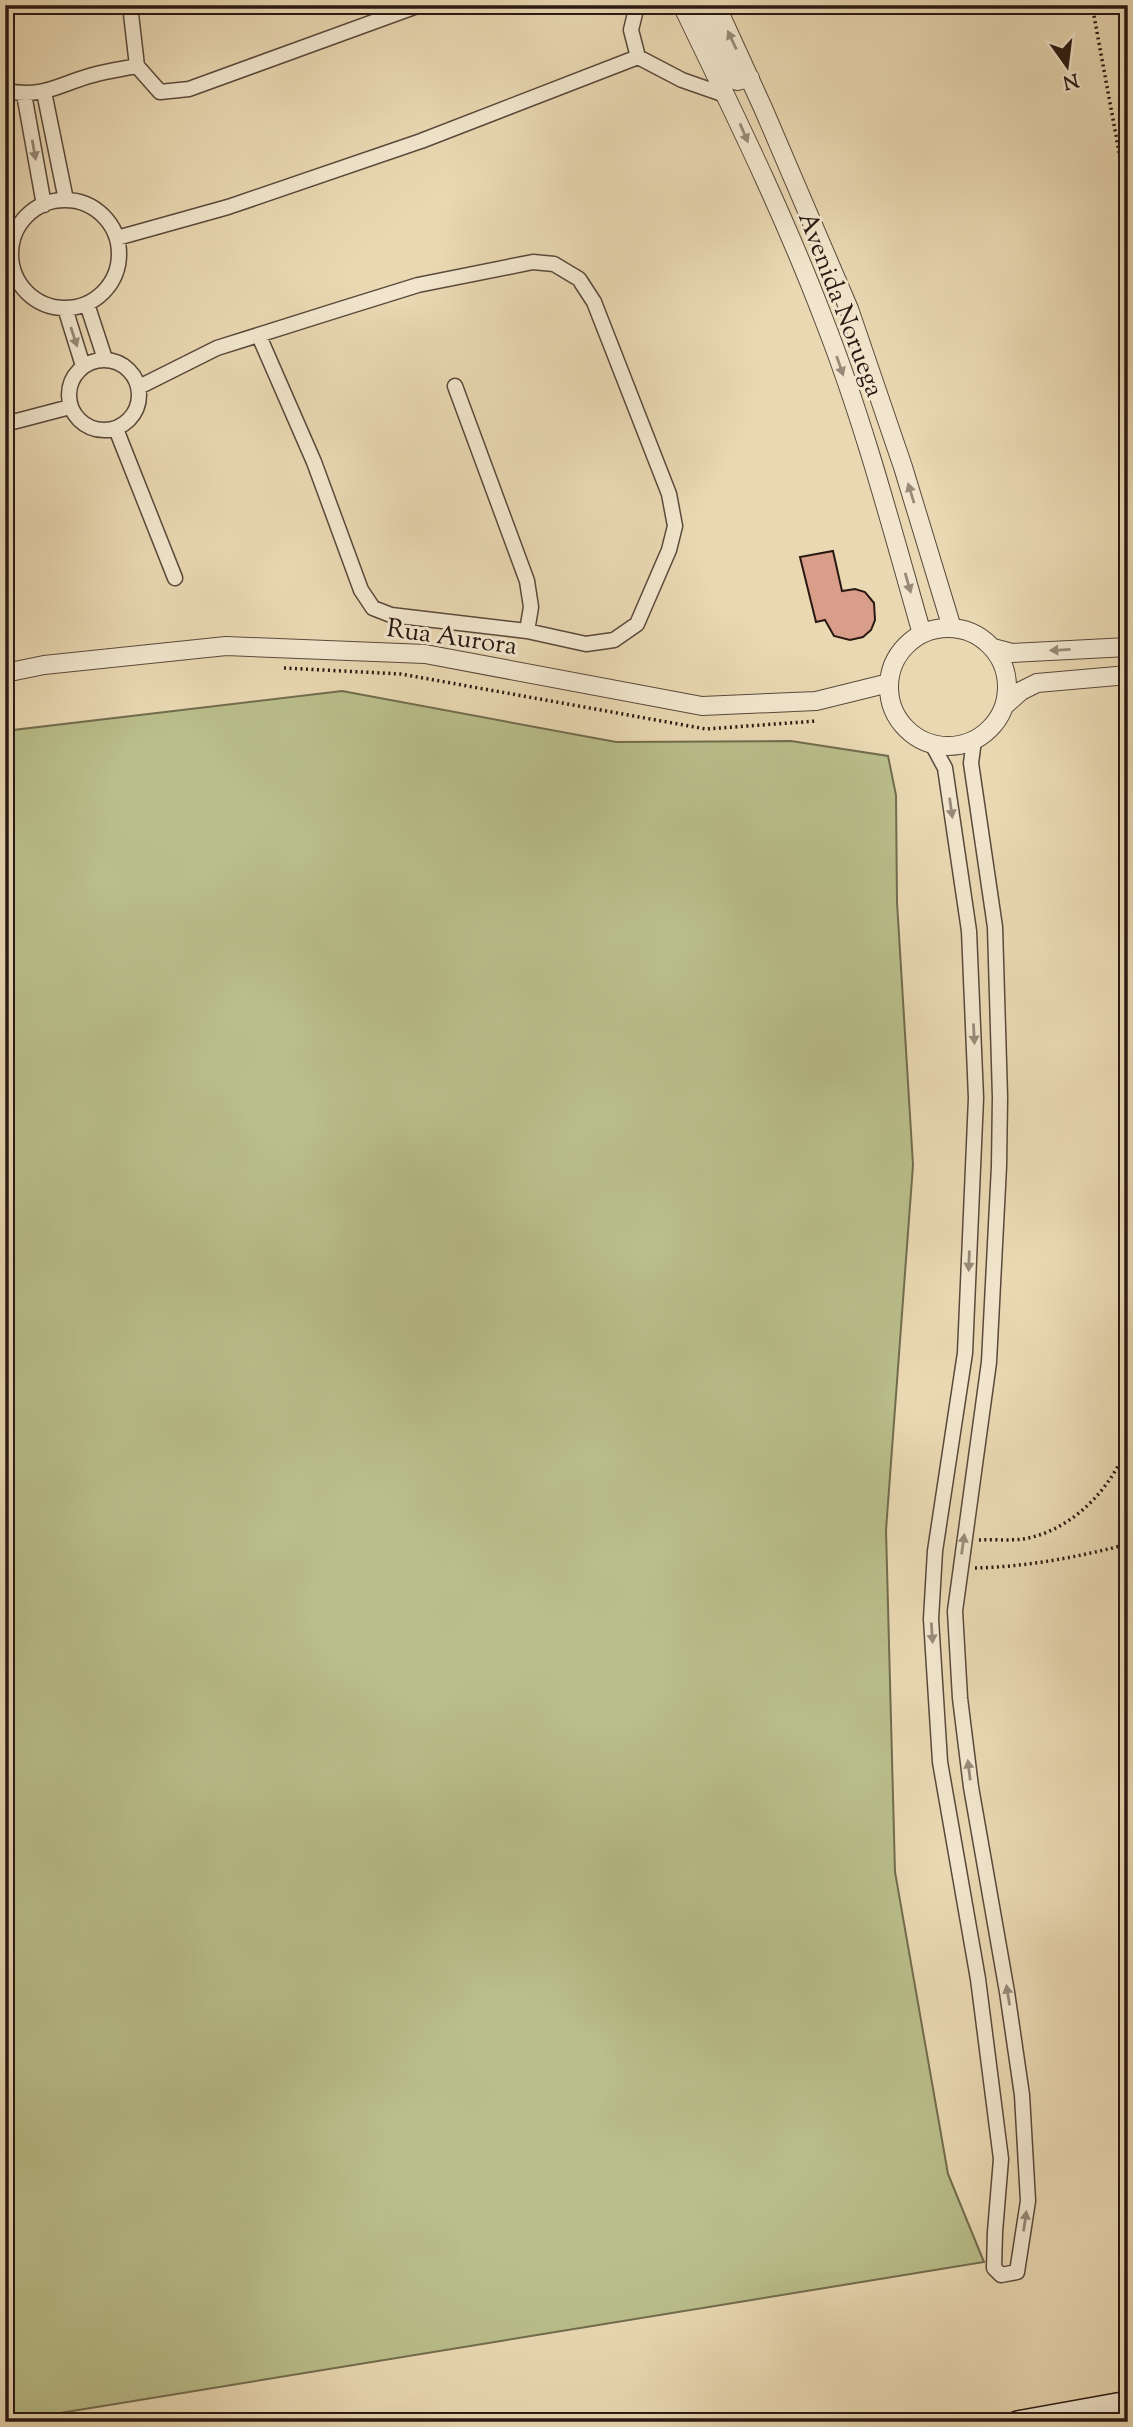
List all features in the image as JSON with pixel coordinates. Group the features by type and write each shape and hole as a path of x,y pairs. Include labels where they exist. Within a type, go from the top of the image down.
{"main road":[{"path":"1017,2422 1128,2402"}],"street":[{"path":"130,5 137,66 160,92 189,89 420,5"},
{"path":"636,5 631,30 638,57 682,80 725,95"},
{"name":"Avenida Noruega","path":"682,5 769,191 824,320 877,475 922,634"},
{"path":"698,5 727,71 737,81 750,78"},
{"name":"Avenida Noruega","path":"716,5 842,293 903,467 952,628"},
{"path":"117,238 228,207 421,141 638,57"},
{"path":"5,91 24,94 44,92 93,75 137,66"},
{"path":"44,92 66,200"},
{"path":"24,94 44,205"},
{"path":"769,191 777,196 784,207 818,291 825,300 842,293"},
{"path":"66,200 88,205 98,211 113,228 117,238 117,271 105,291 87,304 65,308 43,303 33,297 10,271 14,237 26,218 44,205 66,200"},
{"path":"139,387 217,348 418,285 533,262 554,264 579,279 594,302 669,494 675,526 669,550 637,624 614,640 586,644 527,631 391,615 373,608 361,590 314,462 259,336"},
{"path":"87,304 105,359"},
{"path":"65,308 83,366"},
{"path":"105,359 117,362 134,376 139,387 137,407 132,416 116,429 94,429 84,425 70,407 68,396 75,374 83,366 105,359"},
{"path":"455,386 527,581 531,607 527,631"},
{"path":"5,424 70,407"},
{"path":"116,429 175,578"},
{"path":"993,648 1002,661 1007,691 1004,706 987,732 959,745 944,746 915,736 903,726 890,698 892,668 899,654 922,634 952,628 974,635 993,648 1012,653 1128,646"},
{"name":"Rua Aurora","path":"5,673 44,665 226,646 425,654 702,706 816,701 889,683"},
{"path":"1004,706 1021,691 1037,683 1128,674"},
{"path":"932,744 945,768 969,931 976,1098 965,1353 935,1551 931,1619 940,1762 978,1979 1001,2159 995,2232 995,2268 1001,2275 1017,2272 1028,2201 1022,2095 969,1774 960,1698 955,1611 989,1362 999,1166 1000,1097 995,927 971,763 974,740"}],"path":[{"path":"1092,5 1128,201"},
{"path":"280,668 401,674 706,729 821,720"},
{"path":"963,1540 1024,1539 1065,1523 1094,1500 1121,1464 1128,1444"},
{"path":"959,1568 992,1568 1092,1554 1128,1544"}],"green space":[{"path":"342,691 616,742 791,741 888,756 896,795 897,902 913,1165 886,1530 895,1872 948,2174 984,2262 5,2422 5,731"}],"building":[{"path":"833,551 842,591 855,589 865,592 874,603 875,620 871,630 863,637 850,640 834,636 825,620 816,622 800,557"}]}
